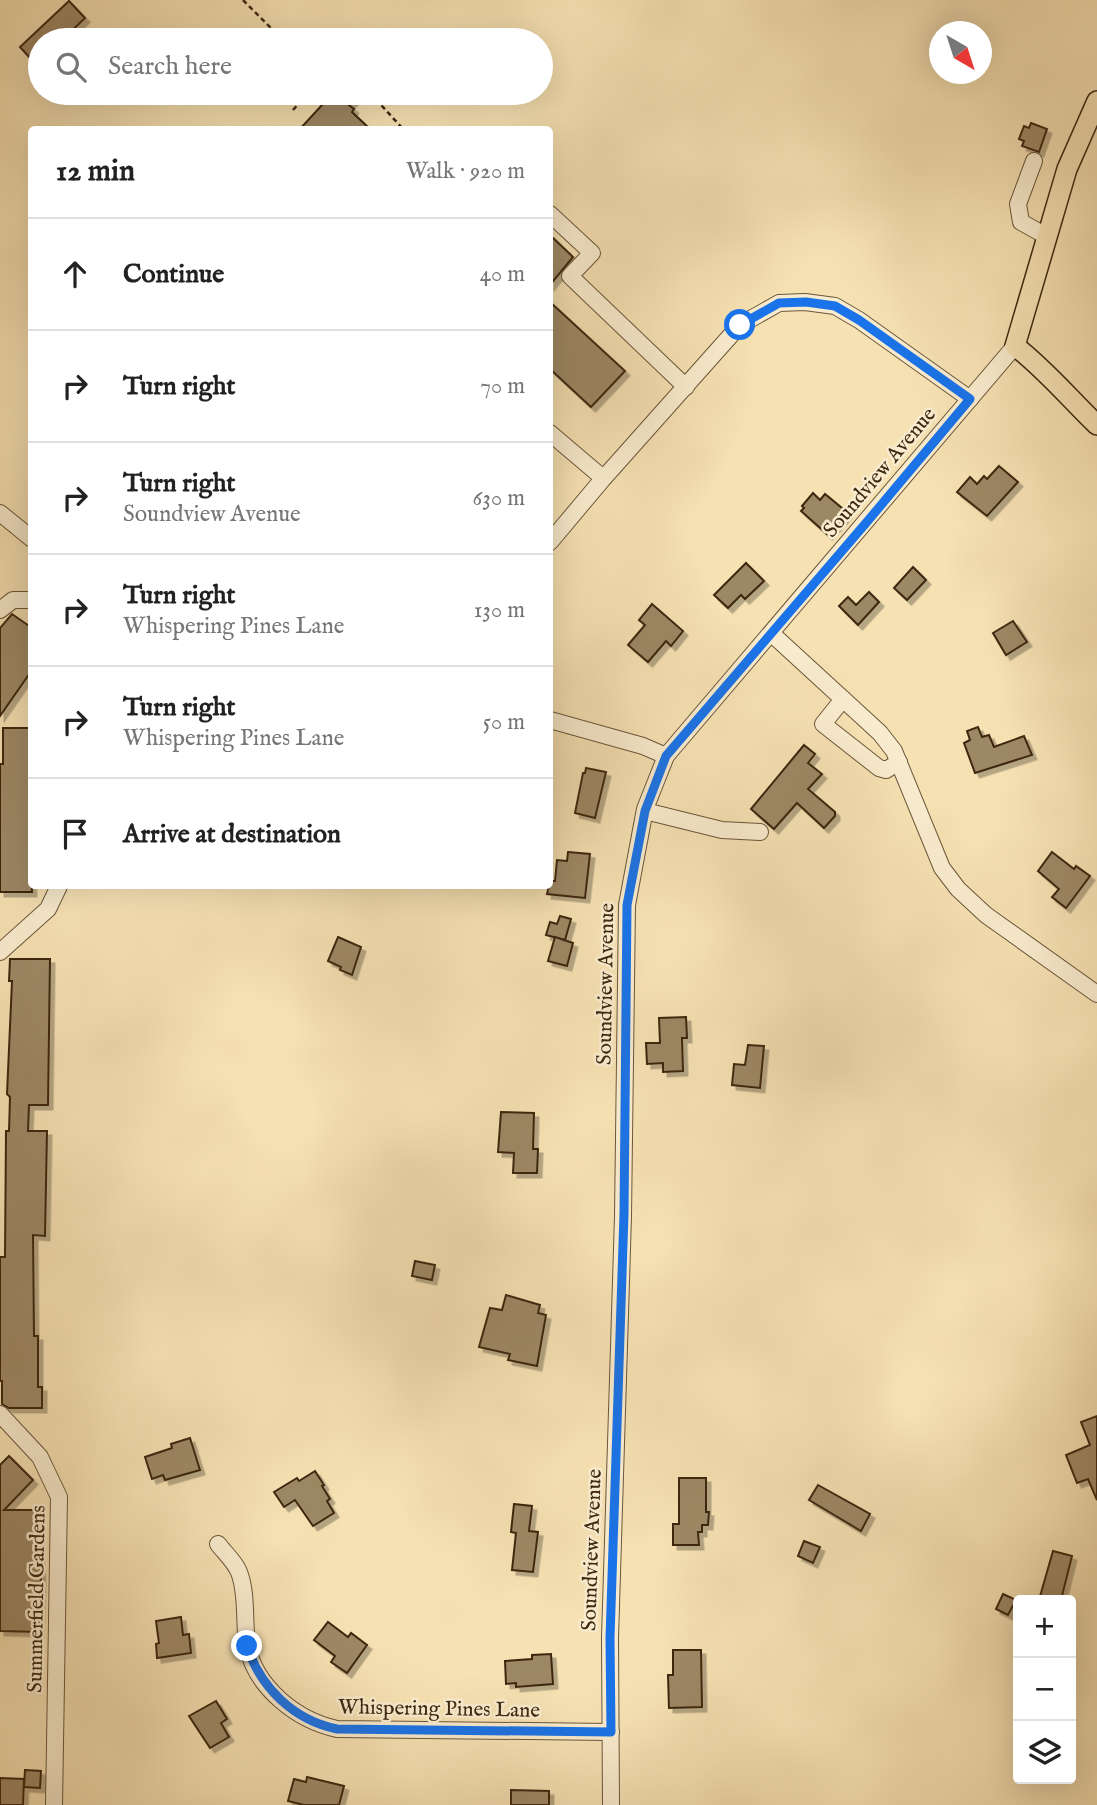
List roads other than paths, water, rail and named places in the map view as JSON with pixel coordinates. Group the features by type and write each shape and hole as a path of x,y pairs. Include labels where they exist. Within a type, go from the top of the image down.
{"main road":[{"name":"Soundview Avenue","path":"1015,346 1068,169 1097,101"},
{"path":"1015,346 1033,360 1097,425"}],"street":[{"path":"1034,161 1018,204 1021,222 1048,237"},
{"path":"553,217 592,253 570,276 686,387"},
{"path":"553,538 603,478 740,325 779,303 806,302 835,306 970,399"},
{"name":"Soundview Avenue","path":"611,1805 610,1638 624,1214 627,905 645,811 666,756 1015,346"},
{"path":"553,436 603,478"},
{"path":"0,513 28,536"},
{"path":"0,610 13,600 28,600"},
{"path":"772,634 880,733 894,751 942,868 958,889 986,915 1097,994"},
{"path":"843,699 823,724 879,768 886,770 899,762"},
{"path":"553,721 643,746 666,756"},
{"path":"645,811 723,830 760,832"},
{"path":"0,952 48,909 58,889"},
{"name":"Summerfield Gardens","path":"0,1414 40,1457 59,1497 54,1805"},
{"name":"Whispering Pines Lane","path":"218,1544 240,1574 247,1646 260,1676 281,1700 319,1725 337,1729 611,1732"}]}
